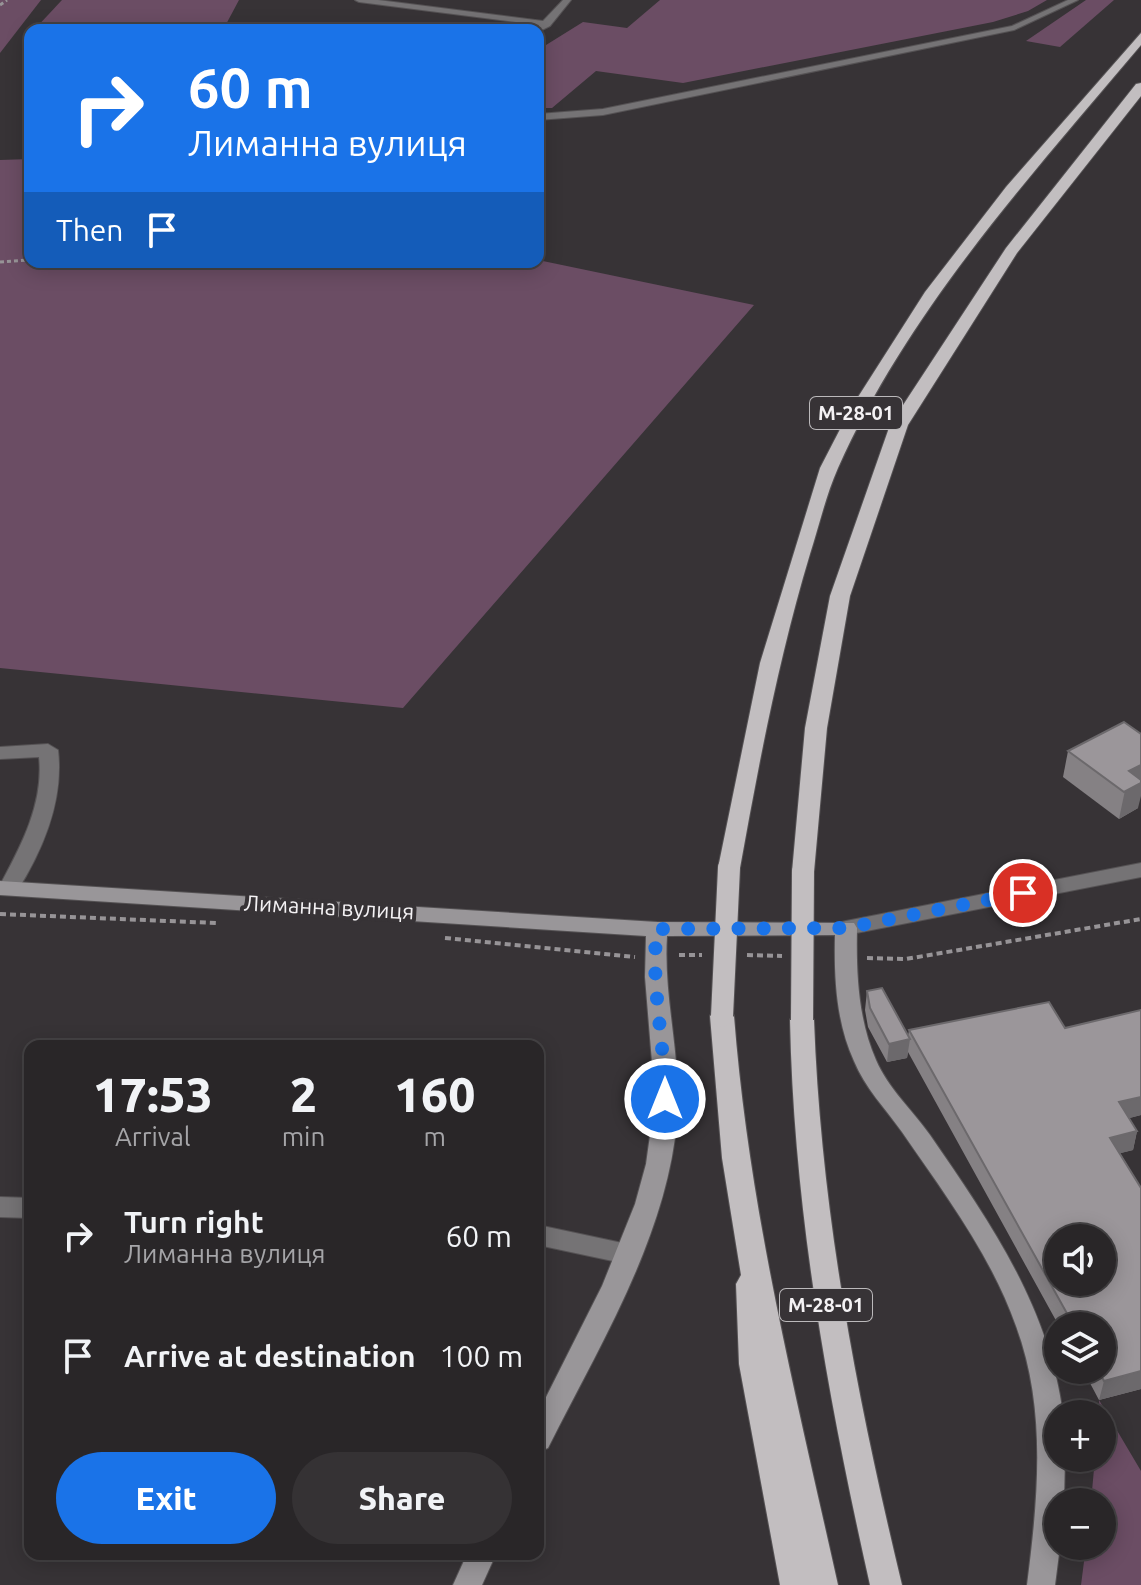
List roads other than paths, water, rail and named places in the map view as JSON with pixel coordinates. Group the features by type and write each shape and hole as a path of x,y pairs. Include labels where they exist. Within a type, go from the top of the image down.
{"highway":[{"name":"М-28-01","path":"822,1585 749,1234 725,1084 722,1016 729,868 758,710 791,583 827,472 859,406 914,318 973,236 1141,37"},
{"name":"М-28-01","path":"886,1585 839,1384 815,1241 803,1103 803,872 816,728 840,596 899,425 1011,251 1141,87"},
{"path":"749,1234 753,1364 796,1585"}],"main road":[{"name":"Лиманна вулиця","path":"5,888 657,929 846,928"},
{"path":"846,928 845,990 865,1061 943,1174 1014,1289 1030,1328 1053,1419 1053,1476 1041,1585"},
{"path":"544,1427 627,1254 657,1176 666,1120 665,1056 653,959 657,929"},
{"path":"467,1585 479,1560"}],"street":[{"path":"0,753 48,750 52,769 51,790 5,888"},
{"name":"Лиманна вулиця","path":"846,928 1141,870"},
{"path":"0,1207 24,1208"},
{"path":"544,1236 627,1254"}],"lane":[{"path":"359,0 547,24"},
{"path":"544,26 567,0"},
{"path":"544,117 603,112 1014,28 1074,0"}]}
